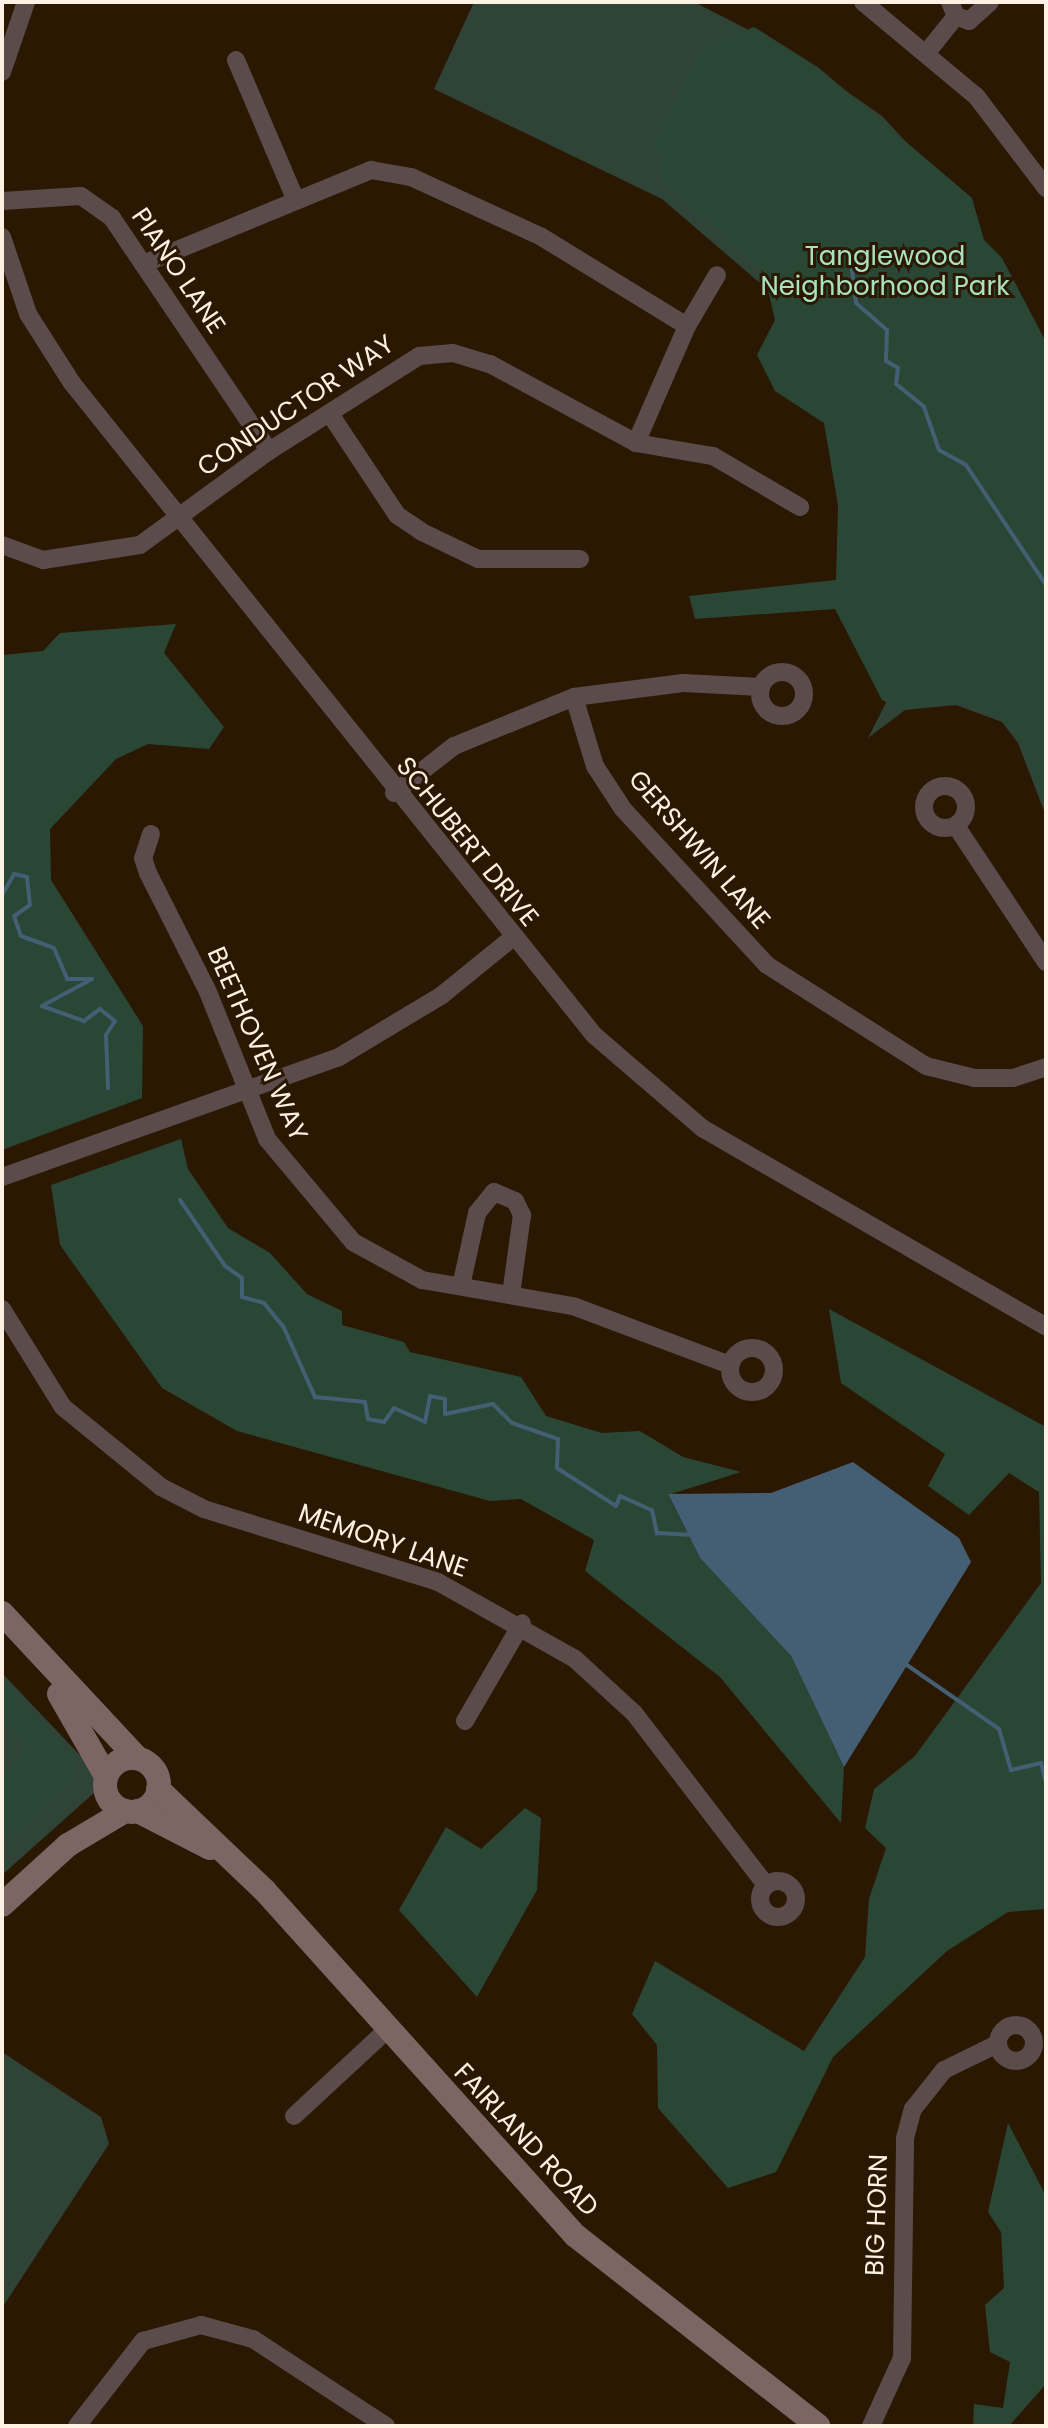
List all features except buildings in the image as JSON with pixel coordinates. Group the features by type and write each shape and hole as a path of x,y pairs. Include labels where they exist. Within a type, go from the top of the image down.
{"main road":[{"path":"2,1613 137,1758 153,1769 158,1789 132,1811 68,1845 2,1905"},
{"path":"2,1634 71,1706 106,1784 132,1811"},
{"path":"68,1845 118,1762 137,1758"},
{"name":"FAIRLAND ROAD","path":"158,1789 227,1855 576,2236 818,2426"},
{"name":"FAIRLAND ROAD","path":"132,1811 227,1855"}],"street":[{"path":"2,72 26,2"},
{"path":"863,2 928,51 994,118 1046,188"},
{"path":"928,51 953,9 980,18 990,2"},
{"path":"236,60 294,196"},
{"path":"143,264 294,196 371,170 411,177 540,236 687,326"},
{"name":"PIANO LANE","path":"2,201 81,196 112,218 269,451"},
{"name":"SCHUBERT DRIVE","path":"2,237 44,344 176,521 511,939 594,1035 702,1128 1046,1327"},
{"path":"636,443 687,326 717,275"},
{"name":"CONDUCTOR WAY","path":"2,545 43,560 140,545 269,451 419,356 453,353 490,364 636,443 713,456 800,507"},
{"path":"330,414 397,515 422,532 478,559 580,559"},
{"path":"394,793 454,746 574,697 683,683 761,687"},
{"name":"GERSHWIN LANE","path":"574,697 595,766 623,809 767,965 926,1066 975,1078 1013,1078 1046,1067"},
{"path":"956,826 1046,962"},
{"name":"BEETHOVEN WAY","path":"151,834 143,858 148,873 208,992 247,1092 286,1169 353,1242 392,1269 461,1286 573,1306 730,1365"},
{"path":"2,1177 247,1092 385,1033 511,939"},
{"path":"461,1286 477,1213 494,1192 515,1201 522,1215 511,1294"},
{"name":"MEMORY LANE","path":"2,1309 63,1407 161,1487 204,1509 438,1582 522,1623 634,1713 766,1885"},
{"path":"465,1721 522,1623"},
{"path":"294,2116 387,2030"},
{"name":"BIG HORN","path":"871,2426 902,2358 905,2138 913,2109 944,2070 997,2044"},
{"path":"77,2426 143,2341 201,2325 253,2339 386,2426"}],"green space":[{"name":"Tanglewood Neighborhood Park","path":"474,2 694,2 786,49 882,116 967,208 1046,359 1046,816 1018,743 1002,722 956,705 905,710 868,738 898,679 896,587 775,296 662,199 434,89"},
{"name":"Tanglewood Neighborhood Park","path":"754,27 819,68 972,198 984,240 1002,258 1046,342 1046,808 1023,745 995,713 959,702 903,710 882,700 835,609 695,619 689,596 836,580 838,505 824,423 775,391 757,355 775,320 764,273 660,179 656,139 698,51"},
{"path":"176,624 164,653 224,727 209,749 148,744 116,759 50,829 51,880 143,1026 142,1098 2,1150 2,655 43,651 60,633"},
{"path":"181,1139 188,1169 228,1228 270,1253 307,1294 342,1311 342,1325 404,1342 410,1352 521,1377 546,1416 602,1433 640,1431 683,1457 741,1472 668,1495 700,1558 791,1656 844,1767 841,1823 720,1677 585,1571 594,1540 521,1499 490,1501 237,1431 162,1388 60,1245 51,1185"},
{"path":"829,1309 1046,1427 1046,1909 1008,1912 947,1951 833,2057 776,2172 728,2188 658,2108 657,2045 632,2014 655,1961 804,2051 865,1957 869,1899 886,1848 865,1828 874,1789 915,1756 1041,1583 1039,1492 1009,1473 969,1515 928,1486 945,1454 841,1383"},
{"path":"2,1673 93,1769 95,1792 2,1875"},
{"path":"2,1677 74,1757 75,1782 50,1798 33,1821 2,1837 2,1780 24,1748 2,1718"},
{"path":"525,1808 541,1818 537,1890 477,1997 399,1910 446,1827 481,1849"},
{"path":"2,2052 101,2117 109,2144 2,2308"},
{"path":"1008,2123 1046,2196 1046,2384 1009,2426 973,2426 974,2404 1003,2408 1010,2362 990,2352 985,2305 1004,2288 1001,2232 988,2212"}],"water":[{"path":"853,1462 959,1538 971,1562 844,1767 791,1656 700,1558 668,1494 771,1493"}],"waterway":[{"path":"852,270 856,303 887,330 886,361 898,368 896,384 924,407 939,450 966,465 1046,585"},
{"path":"2,895 14,874 27,877 30,905 14,916 21,936 54,948 67,979 92,979 42,1006 84,1021 100,1009 115,1021 106,1035 108,1088"},
{"path":"180,1200 225,1266 242,1278 242,1297 264,1303 284,1328 315,1397 365,1402 368,1419 384,1422 394,1408 425,1422 430,1396 445,1399 445,1414 493,1404 512,1423 558,1439 557,1468 616,1506 620,1496 652,1510 657,1533 693,1535"},
{"path":"904,1663 999,1729 1011,1770 1041,1763 1046,1783"}]}
